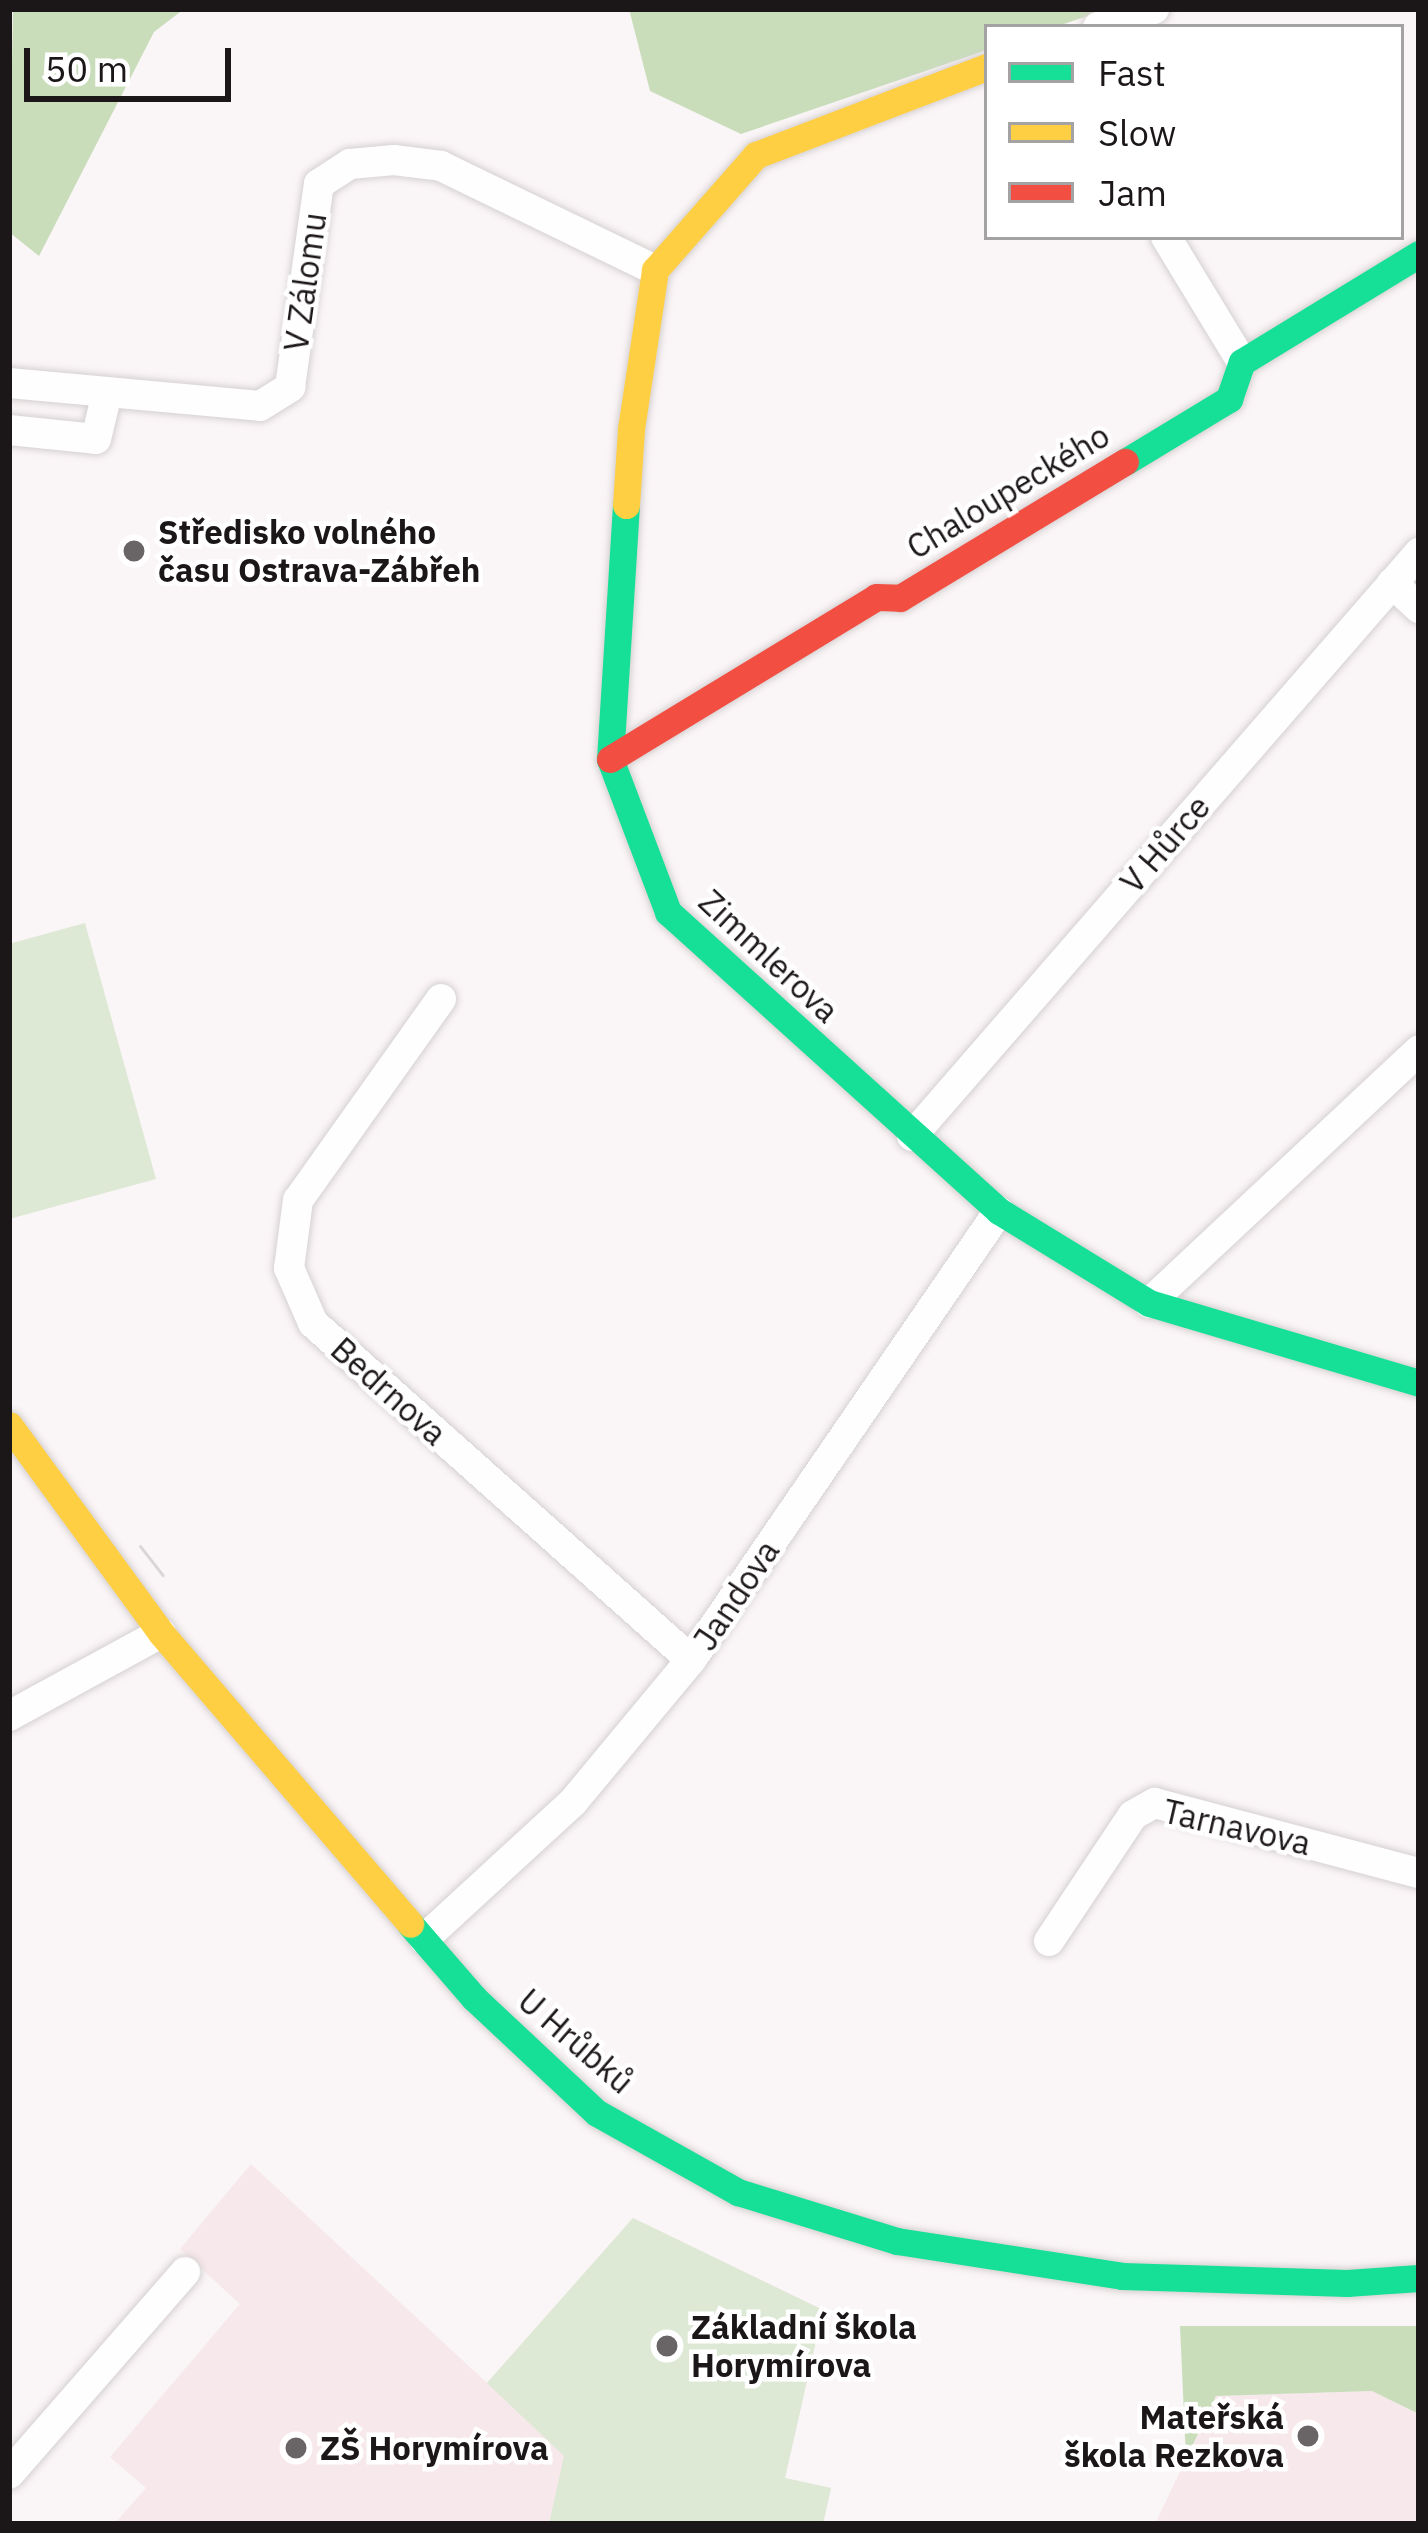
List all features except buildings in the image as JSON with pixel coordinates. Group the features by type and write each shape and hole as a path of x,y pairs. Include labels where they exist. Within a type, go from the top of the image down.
{"street":[{"path":"1107,24 1154,9"},
{"path":"655,270 756,155 984,68"},
{"name":"V Zálomu","path":"9,382 260,406 290,387 319,184 350,164 394,160 441,166 655,270"},
{"path":"1168,240 1242,362"},
{"name":"Chaloupeckého","path":"610,759 876,597 900,598 1229,399 1242,362 1419,254"},
{"name":"Zimmlerova","path":"655,270 631,429 610,759 668,912 999,1211 1148,1304 1419,1383"},
{"path":"9,430 96,439 107,392"},
{"name":"V Hůrce","path":"912,1136 1419,553"},
{"path":"1392,583 1419,608"},
{"name":"Bedrnova","path":"441,999 298,1200 289,1268 313,1323 691,1660"},
{"path":"1148,1304 1419,1050"},
{"name":"Jandova","path":"424,1939 573,1802 691,1660 999,1211"},
{"name":"U Hrůbků","path":"9,1425 161,1633 474,1998 597,2113 738,2192 897,2241 1122,2276 1348,2283 1419,2278"},
{"path":"9,1716 161,1633"},
{"name":"Tarnavova","path":"1049,1941 1133,1815 1155,1803 1419,1873"},
{"path":"9,2474 185,2272"}],"shaded area":[{"name":"Základní škola Horymírova","path":"251,2164 487,2383 633,2218 823,2310 785,2478 831,2488 823,2524 114,2524 146,2488 110,2457 240,2304 180,2249"},
{"name":"Mateřská škola Rezkova","path":"1372,2391 1419,2414 1419,2524 1155,2524 1216,2396"}],"green space":[{"path":"13,9 184,9 154,32 39,256 9,232"},
{"path":"629,9 1108,9 1064,24 984,24 984,51 741,134 650,91"},
{"path":"85,923 156,1179 9,1219 9,944"},
{"path":"633,2218 823,2310 785,2478 831,2488 823,2524 549,2524 564,2456 487,2383"},
{"path":"1180,2326 1419,2326 1419,2414 1372,2391 1216,2396 1186,2459"}],"tram line":[{"path":"140,1546 163,1575"}],"traffic: fast":[{"path":"1125,462 1229,399 1242,362 1419,254"},
{"path":"626,505 610,759 668,912 999,1211 1149,1303 1419,1383"},
{"path":"410,1924 474,1998 597,2113 738,2192 897,2241 1122,2276 1347,2283 1419,2278"}],"traffic: slow":[{"path":"626,505 631,429 655,270 756,155 984,68"},
{"path":"9,1425 161,1633 410,1924"}],"traffic: jam":[{"path":"610,759 876,597 900,598 1125,462"}],"place":[{"name":"Středisko volného času Ostrava-Zábřeh","path":"134,551"},
{"name":"Základní škola Horymírova","path":"667,2346"},
{"name":"Mateřská škola Rezkova","path":"1308,2436"},
{"name":"ZŠ Horymírova","path":"296,2448"}]}
